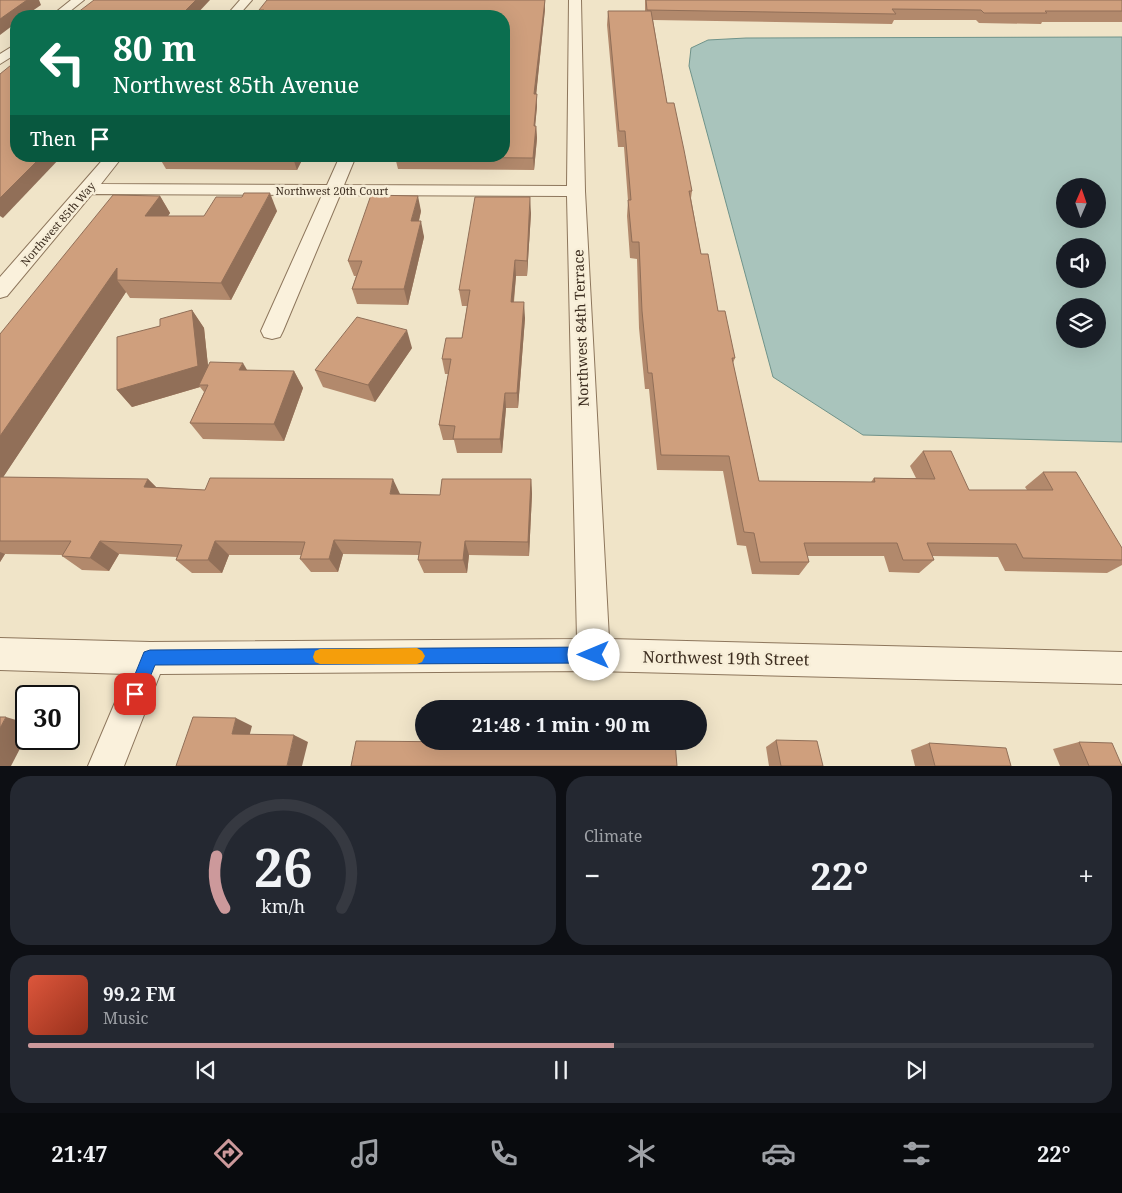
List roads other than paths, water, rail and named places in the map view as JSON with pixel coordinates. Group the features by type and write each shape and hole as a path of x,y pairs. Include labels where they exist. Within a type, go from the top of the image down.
{"street":[{"path":"65,10 78,0"},
{"path":"237,10 246,0"},
{"name":"Northwest 84th Terrace","path":"575,0 576,191 594,655"},
{"name":"Northwest 85th Way","path":"0,291 110,162"},
{"path":"272,331 346,162"},
{"name":"Northwest 20th Court","path":"87,190 576,191"},
{"name":"Northwest 19th Street","path":"0,654 150,658 594,655 1122,668"},
{"path":"106,766 150,658"}],"water":[{"path":"1122,37 1122,442 863,435 773,377 689,66 691,48 708,40 746,38"}]}
